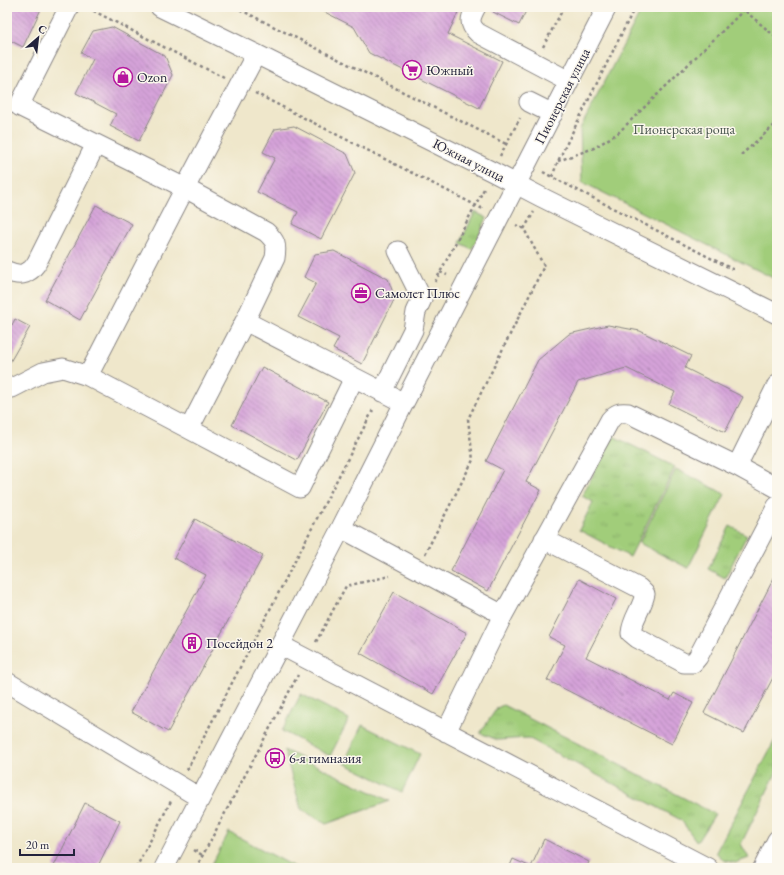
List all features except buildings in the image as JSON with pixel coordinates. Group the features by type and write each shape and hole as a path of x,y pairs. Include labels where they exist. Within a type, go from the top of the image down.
{"street":[{"path":"69,7 13,103 185,188 266,232 274,239 276,248 275,258 189,429"},
{"name":"Южная улица","path":"160,7 182,12 256,54 777,314"},
{"path":"476,7 470,22 473,29 478,33 569,81"},
{"name":"Пионерская улица","path":"164,868 341,528 607,7"},
{"path":"88,376 256,54"},
{"path":"529,102 553,114"},
{"path":"7,271 20,274 30,271 36,264 96,144"},
{"path":"382,392 413,330 416,312 422,299 398,252"},
{"path":"244,322 404,403"},
{"path":"9,388 43,372 63,368 88,376 300,488 354,378"},
{"path":"736,466 777,385"},
{"path":"446,732 503,615 610,420 615,414 621,412 628,413 736,466 777,488"},
{"path":"544,540 639,588 645,594 644,602 632,625 631,633 637,638 684,663 693,664 777,506"},
{"path":"341,528 503,615"},
{"path":"280,645 708,868"},
{"path":"7,682 200,798"},
{"path":"762,868 777,840"}],"path":[{"path":"85,7 475,205 432,287 422,299"},
{"path":"234,7 506,144"},
{"path":"635,7 558,161 552,177 742,274"},
{"path":"558,161 594,148 618,133 743,8 747,7"},
{"path":"743,8 777,38"},
{"path":"741,155 777,123"},
{"path":"440,272 447,275"},
{"path":"136,868 382,392"}],"green space":[{"name":"Пионерская роща","path":"643,7 777,7 777,280 582,182 580,129"},
{"path":"475,212 487,218 472,249 460,243"},
{"path":"613,436 675,467 630,557 579,530 593,502 582,496"},
{"path":"676,469 725,494 688,568 639,543"},
{"path":"730,526 747,535 725,578 708,569"},
{"path":"301,694 349,719 330,756 282,731"},
{"path":"503,705 715,814 697,842 681,820 528,738 498,740 480,733 497,708"},
{"path":"362,725 420,754 402,792 344,763"},
{"path":"777,736 777,771 741,844 749,858 735,863 723,860 716,852"},
{"path":"284,750 390,801 326,824 301,809"},
{"path":"229,832 297,868 210,868"}],"place":[{"name":"Южный","path":"412,70"},
{"name":"Ozon","path":"123,77"},
{"name":"Самолет Плюс","path":"361,293"},
{"name":"Посейдон 2","path":"192,643"},
{"name":"6-я гимназия","path":"275,758"}]}
